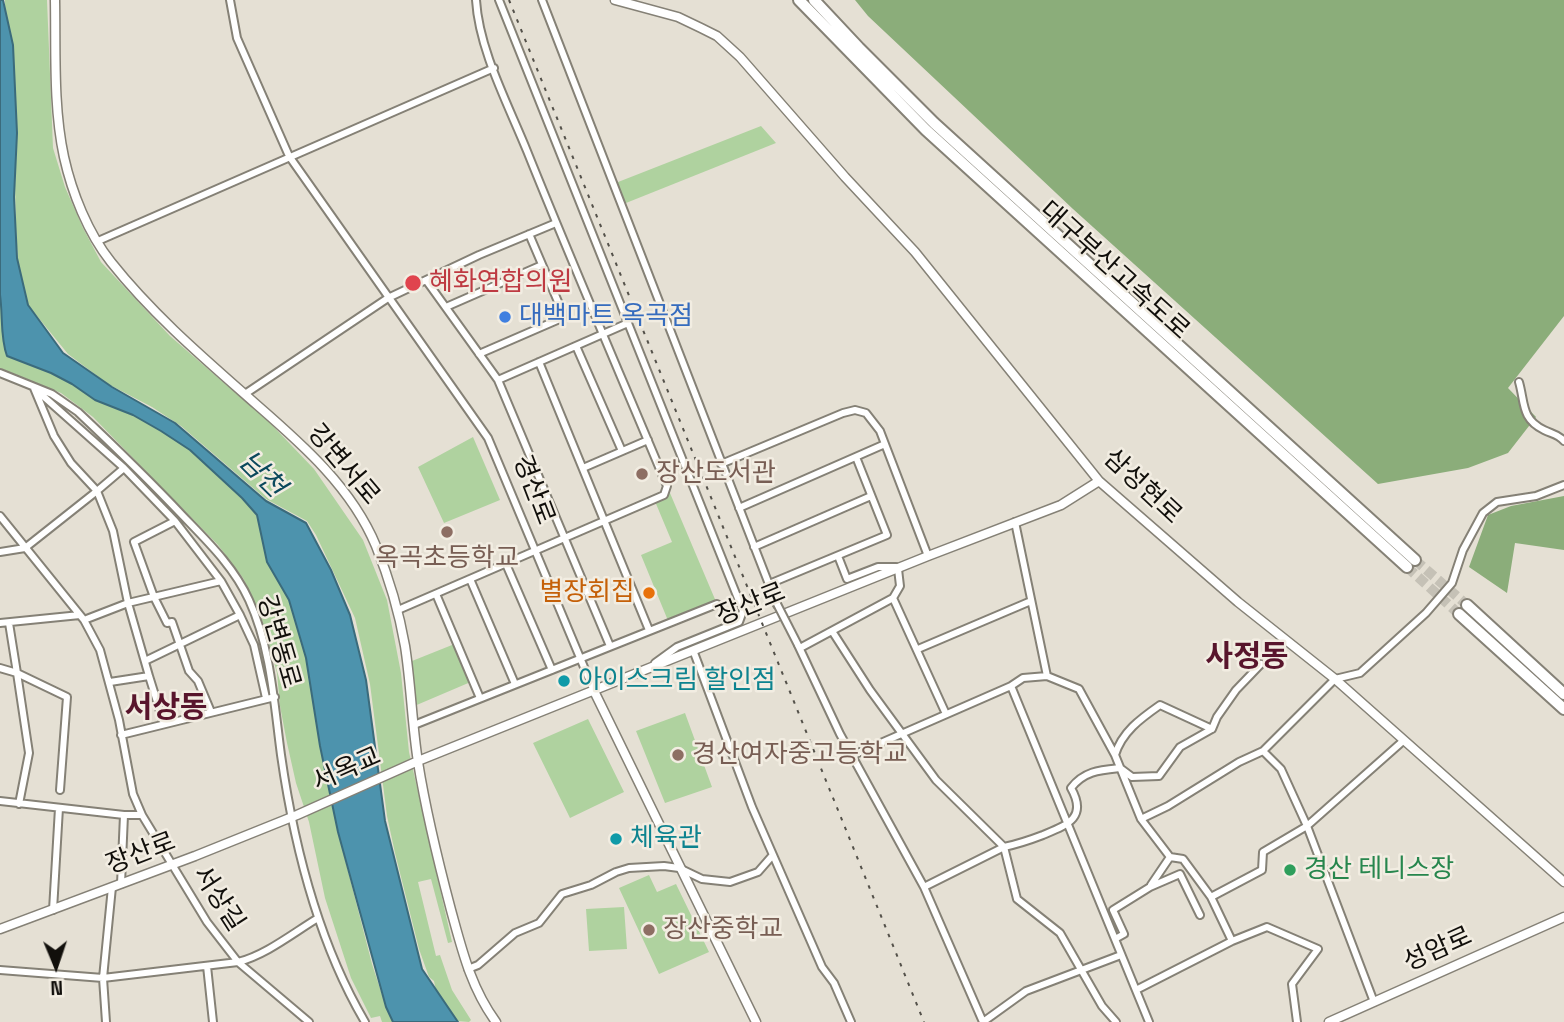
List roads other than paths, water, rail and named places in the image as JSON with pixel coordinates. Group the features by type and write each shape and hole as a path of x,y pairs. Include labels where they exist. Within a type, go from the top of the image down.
{"highway":[{"name":"대구부산고속도로","path":"799,0 930,127 1411,563"},
{"name":"대구부산고속도로","path":"814,0 930,127"},
{"path":"1564,694 1463,610 1564,709"}],"street":[{"name":"강변서로","path":"55,0 58,108 64,156 79,204 98,242 110,261 155,310 331,475 375,545 398,610 405,649 416,762 443,878 468,969 478,996 496,1022"},
{"name":"경산로","path":"230,0 237,38 290,157 488,438 594,691 756,1022"},
{"path":"398,610 664,495 667,491 667,485 602,334 494,68 480,30 476,0"},
{"path":"499,0 743,611 739,622 677,647 646,670"},
{"path":"542,0 777,604 852,756 924,887 983,1022 1026,992 1121,955"},
{"name":"삼성현로","path":"615,0 678,17 717,36 749,67 915,252 1099,481 1238,602 1335,679 1564,882"},
{"path":"98,242 494,68"},
{"path":"245,394 388,298 556,223"},
{"path":"479,354 562,318 562,311 529,234"},
{"path":"446,307 542,265"},
{"path":"426,280 498,380 610,646"},
{"path":"498,380 628,323"},
{"path":"576,346 622,451"},
{"path":"539,362 649,631"},
{"name":"강변동로","path":"0,373 52,394 78,412 174,507 226,563 240,584 262,636 275,697 281,756 318,918 345,983 365,1022"},
{"path":"1519,382 1524,414 1541,429 1560,436 1564,441"},
{"path":"34,388 124,468 175,521 221,581 254,645 266,698"},
{"path":"34,388 54,436 71,463 97,491 113,531 128,604 164,724"},
{"path":"721,464 843,413 855,410 866,412 874,421 885,444 928,556"},
{"path":"583,468 648,440"},
{"path":"738,508 885,444"},
{"path":"769,584 887,535 856,457"},
{"path":"0,552 25,548 124,468"},
{"name":"장산로","path":"416,762 1061,505 1099,481"},
{"path":"1141,819 1263,751 1335,679 1360,673 1426,613 1452,583 1463,550 1483,513 1497,502 1536,496 1564,485"},
{"path":"754,547 871,496"},
{"name":"서상길","path":"0,516 82,618 100,650 110,682 133,794 142,815 207,922 238,962 309,1022"},
{"path":"175,521 134,542 155,597 167,623 172,622 189,671 198,681 211,712"},
{"path":"1015,522 1047,676"},
{"path":"799,647 893,598 900,586 900,568 878,567 847,579 838,556"},
{"path":"506,564 552,670"},
{"path":"470,579 515,684"},
{"path":"0,623 82,618 221,581"},
{"path":"436,594 480,698"},
{"path":"893,598 946,714"},
{"path":"918,649 1031,601"},
{"path":"414,725 717,604"},
{"path":"145,661 240,615"},
{"path":"9,622 29,753 19,804"},
{"path":"832,631 901,734 936,780 1004,847 1017,899 1060,933 1102,1006 1116,1022"},
{"path":"693,650 772,856 822,967 834,983 851,1022"},
{"path":"924,887 1004,847 1069,824 1076,814 1078,800 1071,788 1080,775 1120,768 1132,777 1159,776 1180,747 1212,729 1236,690 1261,664"},
{"path":"0,668 17,673 67,697 60,790"},
{"path":"110,682 149,676"},
{"path":"852,756 1011,686 1023,678 1047,676 1079,689 1115,755 1141,819 1170,857 1183,859 1211,897 1232,942"},
{"path":"1011,686 1149,1022"},
{"path":"121,736 275,697"},
{"path":"1115,755 1119,740 1160,705 1212,729"},
{"path":"1211,897 1262,870 1263,852 1307,826 1403,741"},
{"path":"1263,751 1281,769 1307,826 1374,1002"},
{"name":"서옥교","path":"295,816 416,762"},
{"path":"0,801 142,815"},
{"path":"53,910 59,808"},
{"path":"121,884 124,815"},
{"name":"장산로","path":"0,929 173,865 295,816"},
{"path":"468,969 478,965 515,933 539,923 565,892 590,885 615,872 629,868 679,868 702,879 730,882 758,872 772,856"},
{"path":"1150,887 1170,857"},
{"path":"1115,939 1124,934 1113,910 1150,887 1180,874 1200,915"},
{"path":"106,1022 103,978 112,887"},
{"name":"성암로","path":"1329,1022 1564,917"},
{"path":"0,970 103,978 238,962 248,959 318,918"},
{"path":"1136,990 1267,927 1318,949 1292,984 1297,1022"},
{"path":"207,966 213,1022"}],"water":[{"path":"0,0 3,0 13,45 17,133 14,197 17,258 28,305 63,353 112,387 175,423 266,501 306,523 331,570 350,615 366,680 385,821 422,969 458,1022 393,1022 386,1007 338,832 320,746 306,658 289,600 267,562 257,515 190,450 161,431 133,415 95,400 51,373 7,356 2,334 0,295"}],"tunnel":[{"path":"1415,560 1467,605"},
{"path":"1407,567 1459,614"}],"railway":[{"path":"509,0 924,1022"}],"place":[{"name":"혜화연합의원","path":"413,283"},
{"name":"대백마트 옥곡점","path":"505,317"},
{"name":"장산도서관","path":"642,474"},
{"name":"옥곡초등학교","path":"447,532"},
{"name":"별장회집","path":"649,593"},
{"name":"아이스크림 할인점","path":"564,681"},
{"name":"경산여자중고등학교","path":"678,755"},
{"name":"체육관","path":"616,839"},
{"name":"경산 테니스장","path":"1290,870"},
{"name":"장산중학교","path":"649,930"}],"district":[{"name":"사정동","path":"1247,658"},
{"name":"서상동","path":"166,709"}],"water label":[{"name":"남천","path":"261,475"}]}
